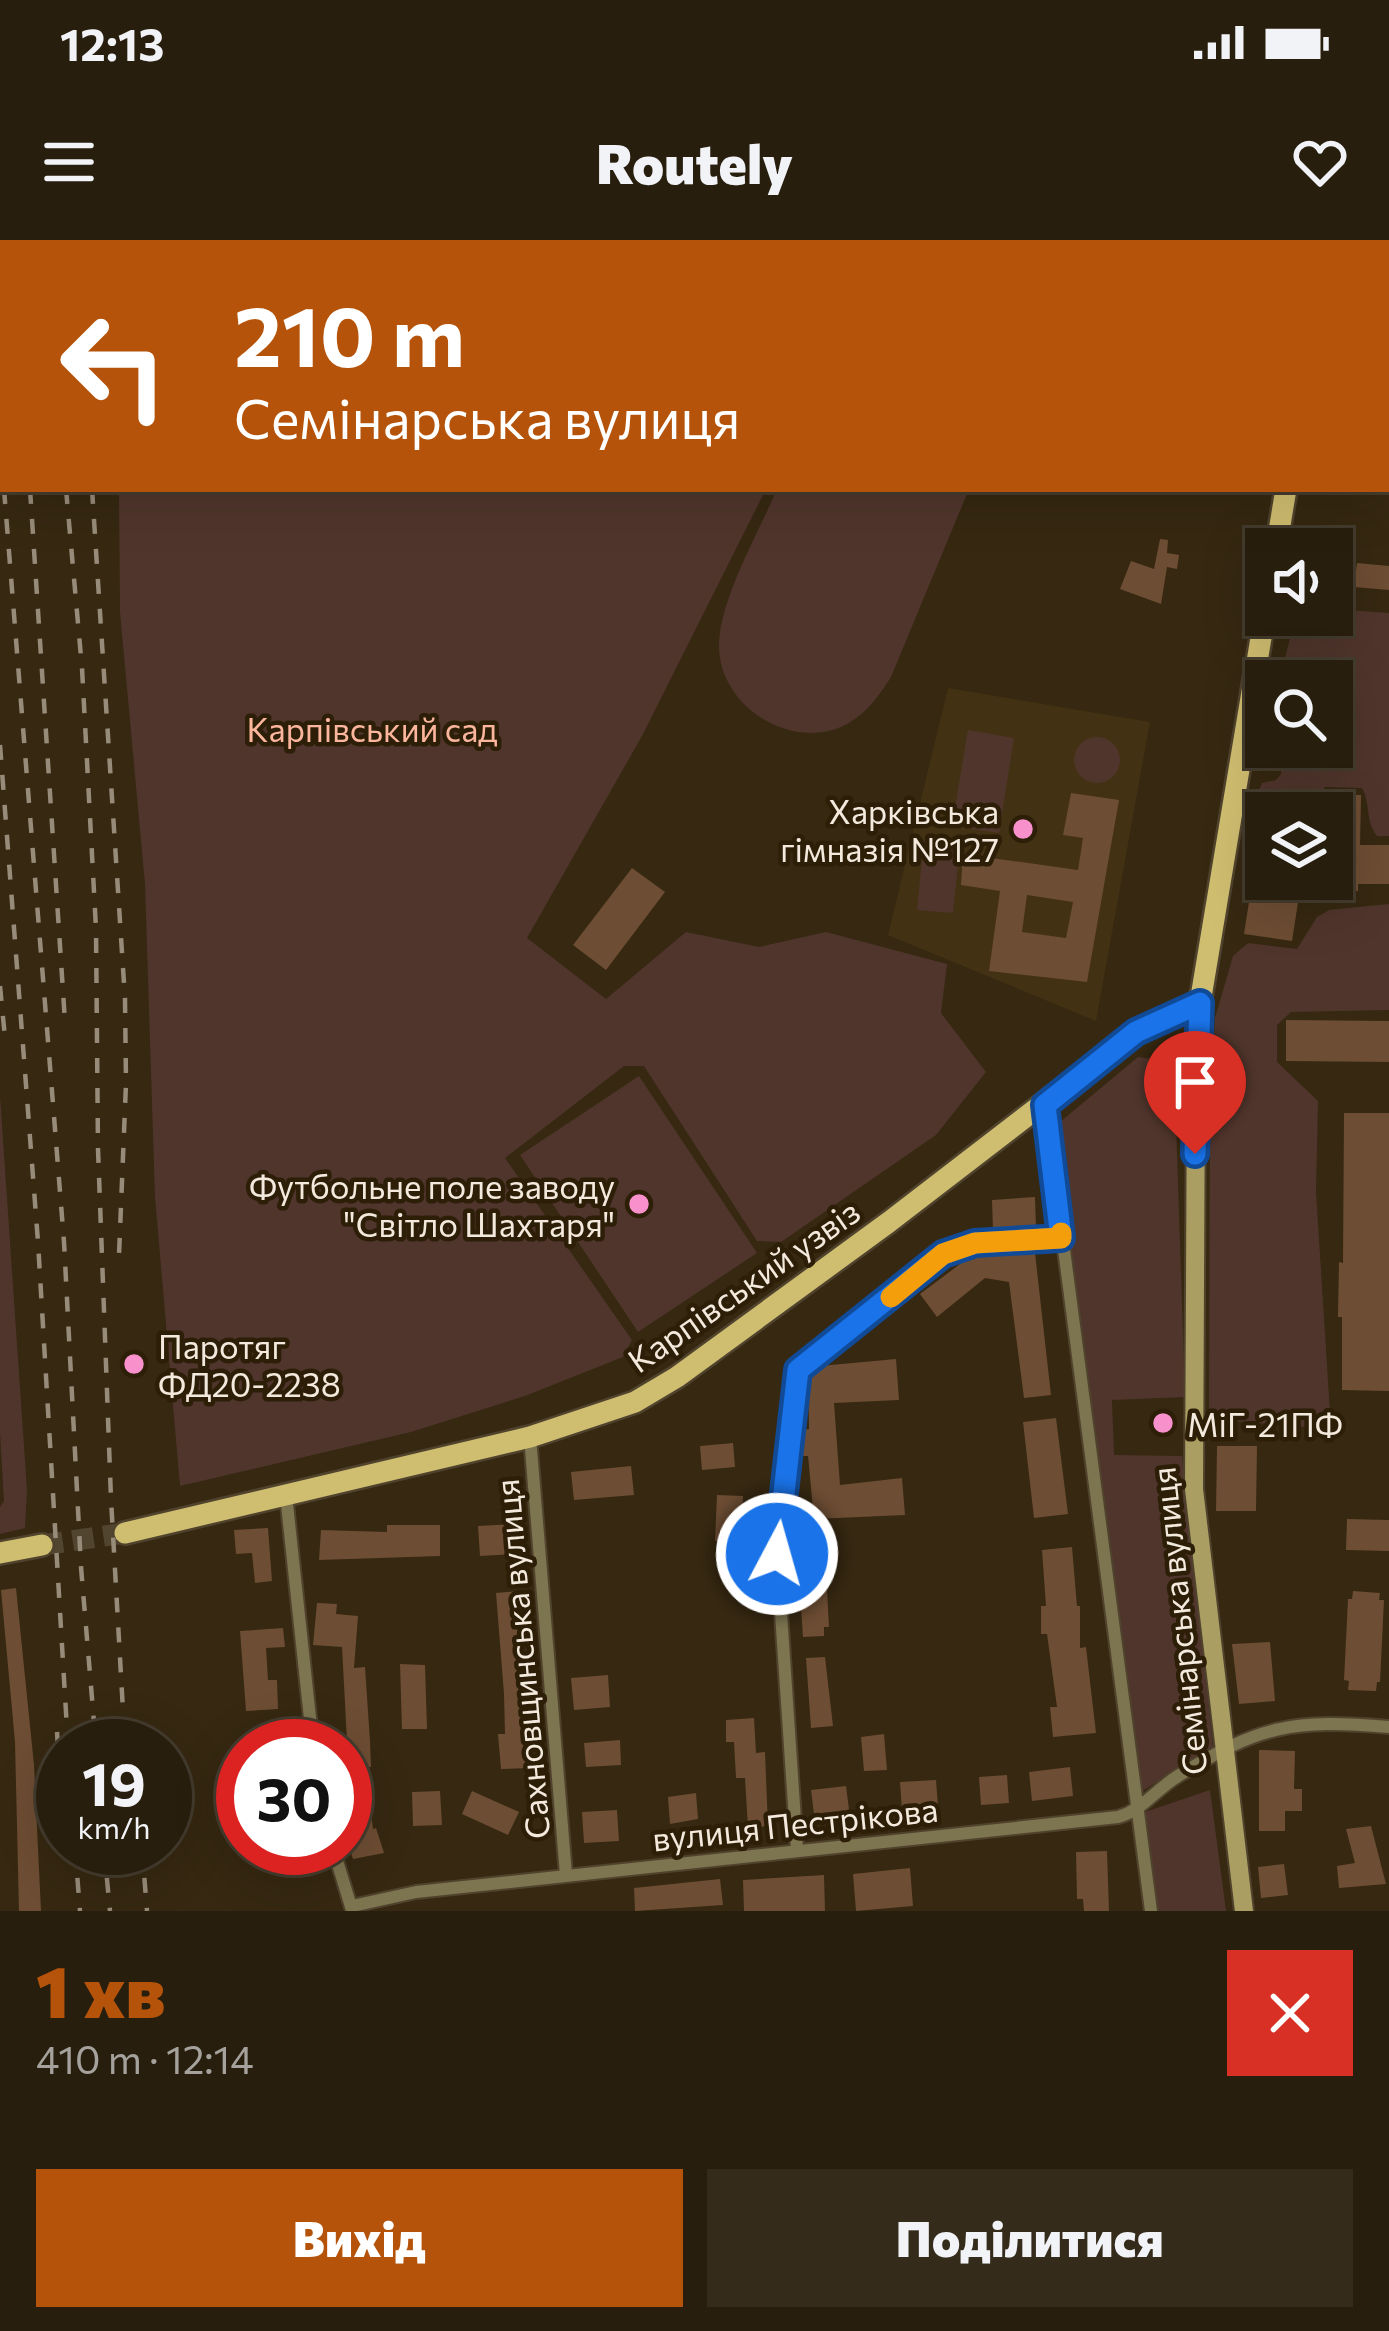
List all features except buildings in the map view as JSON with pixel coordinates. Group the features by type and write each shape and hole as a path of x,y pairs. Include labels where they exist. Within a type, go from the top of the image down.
{"main road":[{"path":"1280,528 1286,492"},
{"name":"Семінарська вулиця","path":"1244,1911 1194,1489 1195,1123 1200,1003 1261,636"},
{"name":"Карпівський узвіз","path":"125,1533 530,1437 634,1402 677,1377 1045,1105 1136,1032 1200,1003"},
{"path":"0,1553 42,1544"}],"street":[{"name":"Семінарська вулиця","path":"1045,1105 1150,1911"},
{"path":"797,1850 777,1554 798,1370 943,1254 975,1243 1061,1238"},
{"name":"Сахновщинська вулиця","path":"530,1437 566,1875"},
{"path":"286,1493 310,1719"},
{"name":"вулиця Пестрікова","path":"352,1909 416,1892 1118,1817 1138,1811 1162,1787 1224,1748 1262,1731 1322,1721 1389,1727"},
{"path":"341,1875 352,1909"}],"shaded area":[{"name":"Харківська гімназія №127","path":"948,688 1150,722 1096,1021 888,935"}],"green space":[{"name":"Карпівський сад","path":"119,492 764,492 642,736 527,938 606,999 686,932 759,947 826,932 947,964 941,1013 986,1072 936,1135 781,1242 757,1241 644,1066 624,1066 505,1158 632,1340 623,1357 525,1396 411,1432 180,1486 155,1197 145,884 120,612"},
{"path":"776,492 968,492 891,677 861,714 826,731 804,733 763,719 731,688 719,646 741,566"},
{"path":"1353,610 1389,613 1389,836 1377,836 1373,830 1362,788 1258,792 1262,783 1276,780 1282,768 1353,768 1353,660 1284,660 1291,636 1353,636"},
{"path":"968,730 1014,738 999,833 952,826"},
{"path":"1097,737 1114,743 1120,760 1114,777 1097,783 1080,777 1074,760 1080,743"},
{"path":"924,840 960,844 953,913 917,910"},
{"path":"1389,904 1389,1010 1291,1012 1277,1025 1277,1062 1318,1101 1316,1192 1331,1429 1209,1419 1210,1099 1215,1018 1233,956 1248,943 1297,949 1317,917 1329,910"},
{"path":"1138,1057 1174,1062 1185,1397 1112,1400 1114,1455 1182,1456 1213,1747 1139,1793 1054,1127"},
{"name":"Футбольне поле заводу \"Світло Шахтаря\"","path":"639,1076 757,1253 638,1332 520,1155"},
{"path":"0,1096 27,1490 25,1528 0,1534 4,1501"},
{"path":"1210,1790 1226,1911 1157,1911 1145,1812"}],"tunnel":[{"path":"42,1545 125,1533"}],"railway":[{"path":"4,492 64,1242 94,1719"},
{"path":"30,492 65,1022"},
{"path":"66,492 82,668 96,929 98,1149 123,1719"},
{"path":"92,492 125,999 119,1255"},
{"path":"0,745 38,1242 66,1719"},
{"path":"0,986 5,1038"},
{"path":"77,1875 80,1911"},
{"path":"107,1875 110,1911"},
{"path":"144,1875 147,1911"}],"slow traffic":[{"path":"891,1297 943,1254 975,1243 1061,1238 1061,1233"}],"place":[{"name":"Харківська гімназія №127","path":"1023,829"},
{"name":"Футбольне поле заводу \"Світло Шахтаря\"","path":"639,1204"},
{"name":"Паротяг ФД20-2238","path":"134,1364"},
{"name":"МіГ-21ПФ","path":"1163,1423"}],"route":[{"path":"777,1554 798,1370 943,1254 975,1243 1061,1238 1045,1105 1136,1032 1200,1003 1195,1154"}]}
